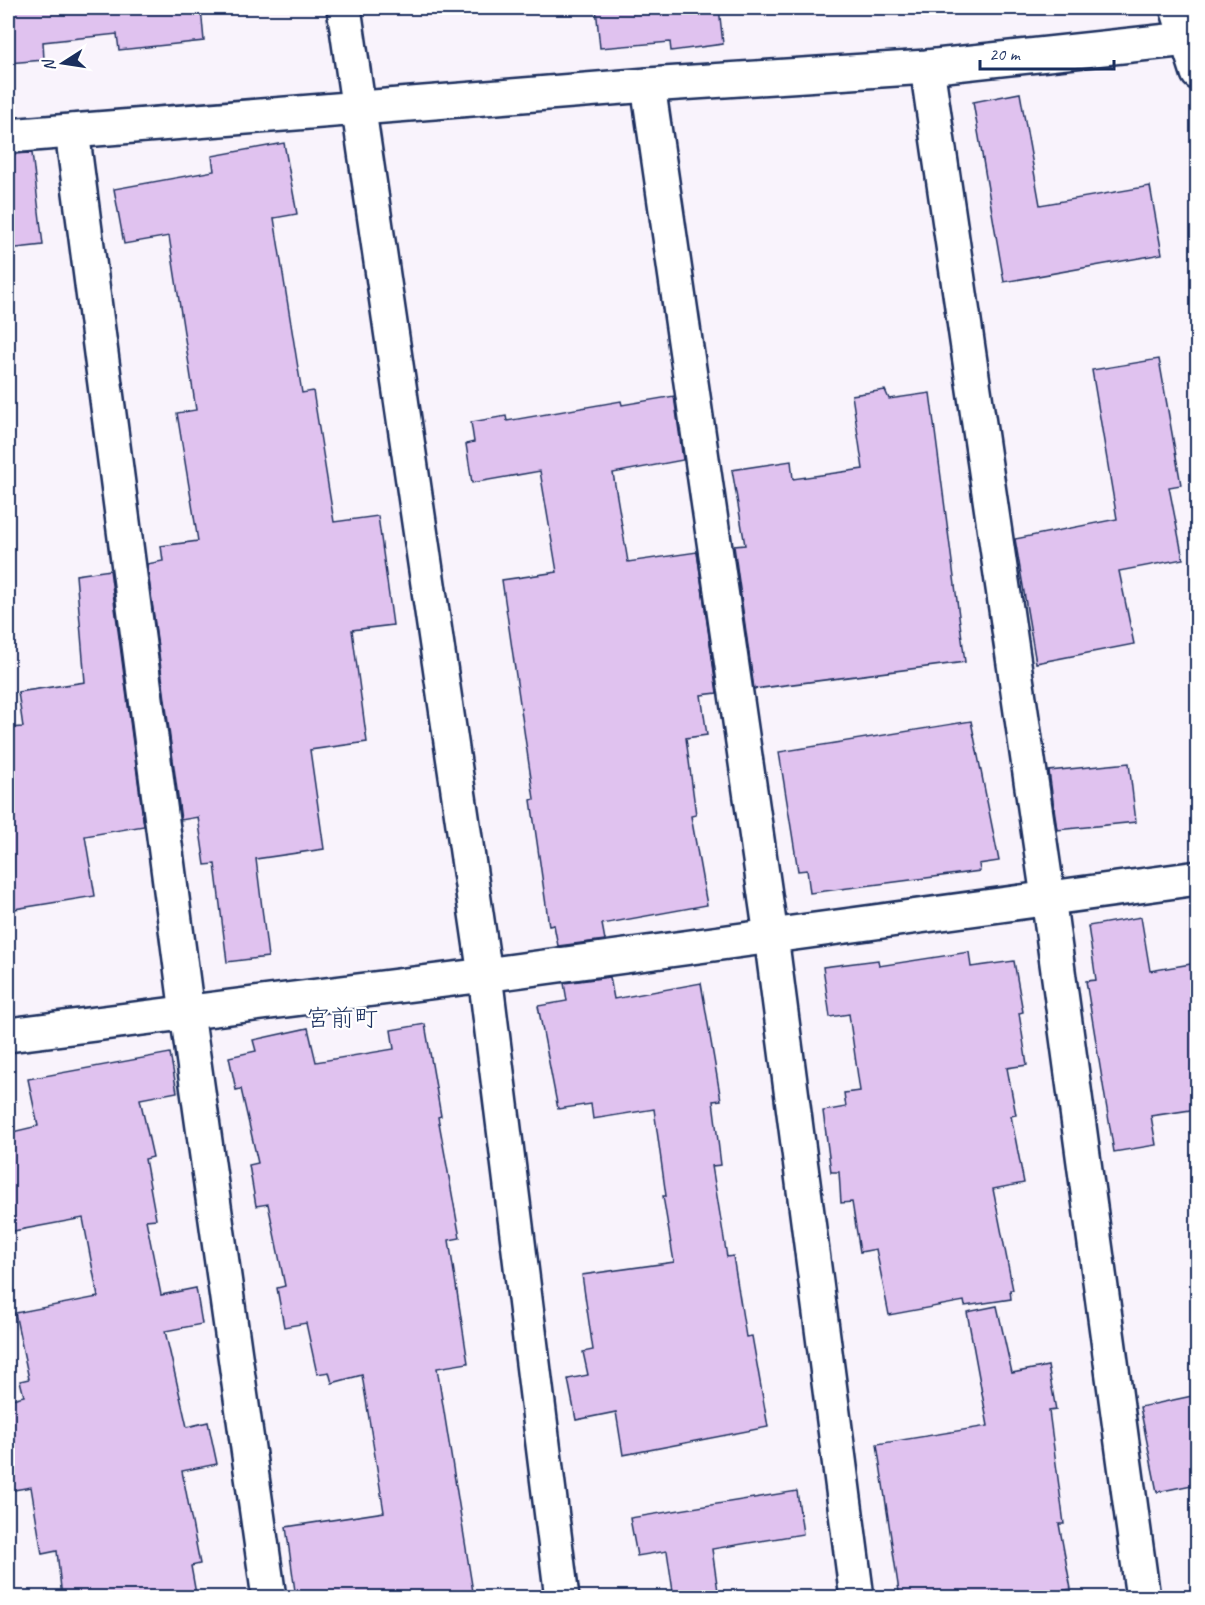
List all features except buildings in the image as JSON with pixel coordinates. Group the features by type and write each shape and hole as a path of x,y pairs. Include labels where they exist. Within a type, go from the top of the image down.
{"main road":[{"path":"344,8 485,975 561,1598"},
{"path":"1177,8 1197,73"},
{"path":"8,136 648,85 927,67 1187,39"},
{"path":"927,67 1048,897 1143,1598"},
{"path":"648,85 771,936 857,1598"},
{"path":"72,131 188,1013 269,1598"},
{"path":"8,1035 485,975 1197,878"}],"district":[{"name":"宮前町","path":"342,1018"}]}
